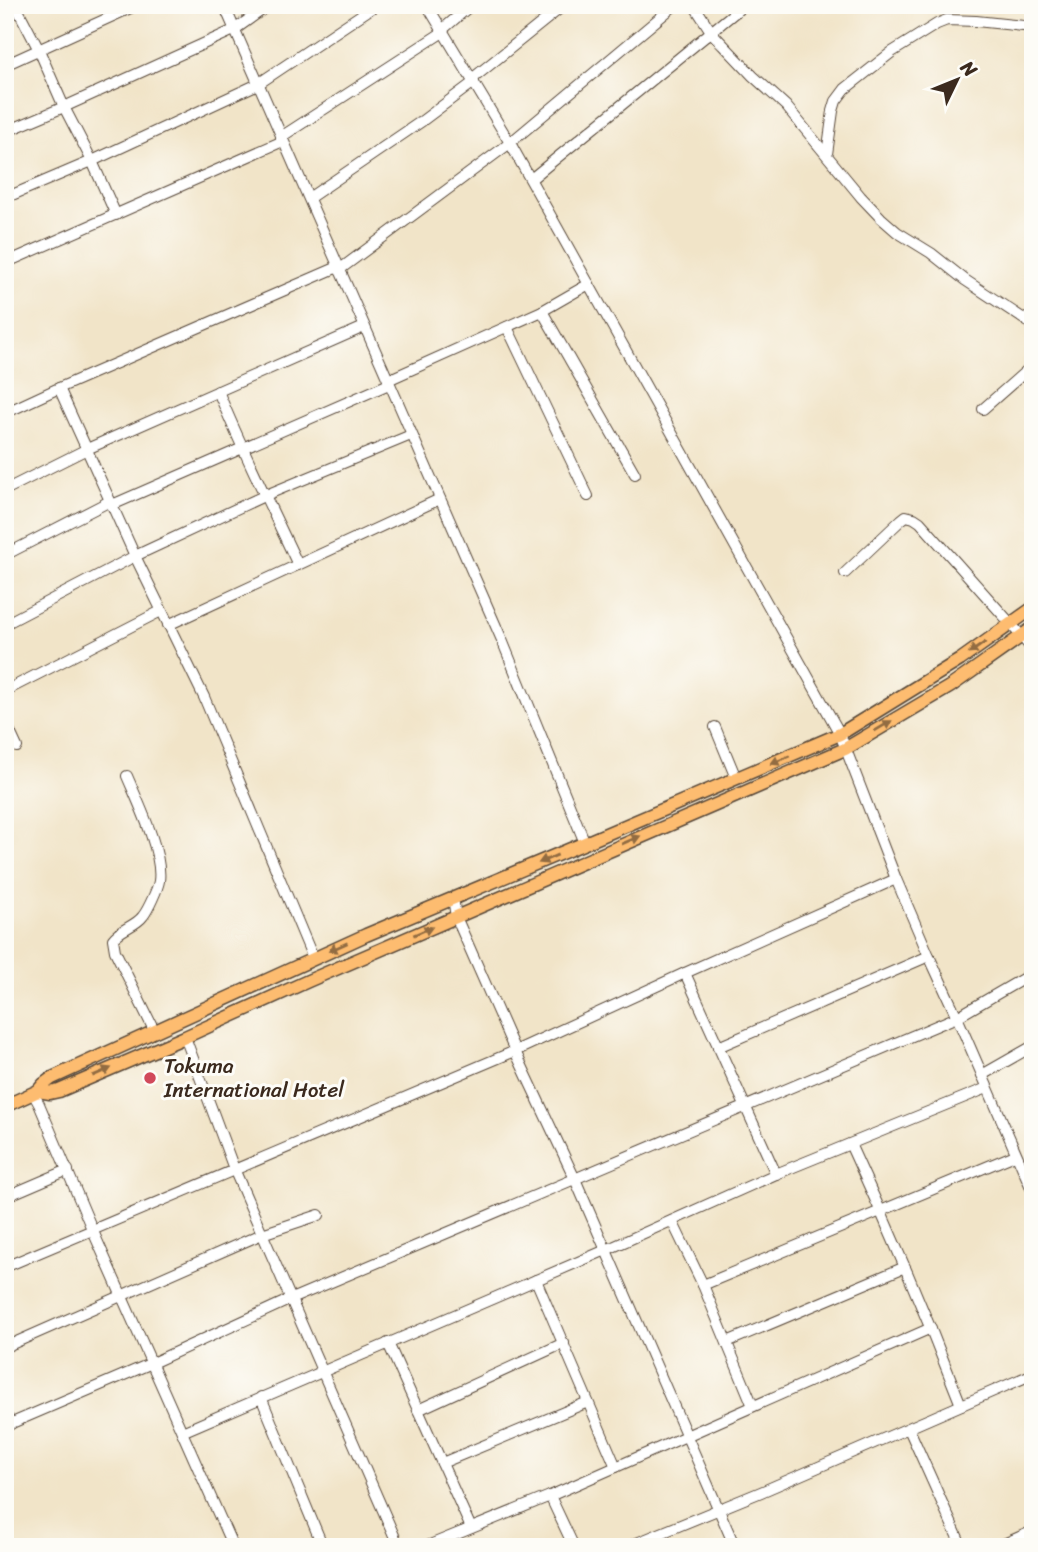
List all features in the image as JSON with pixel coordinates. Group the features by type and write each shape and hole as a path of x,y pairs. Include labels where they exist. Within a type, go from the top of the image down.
{"main road":[{"path":"5,1106 36,1092 52,1078 313,958 840,734 960,660 1033,608"},
{"path":"36,1092 59,1091 845,748 951,686 1027,632"}],"street":[{"path":"5,10 16,5 116,215"},
{"path":"5,65 137,5"},
{"path":"224,5 502,640 586,843"},
{"path":"5,132 234,30 268,5"},
{"path":"5,198 258,84 376,5"},
{"path":"427,5 531,179 840,734 896,879 1033,1192"},
{"path":"5,263 282,139 442,31 471,5"},
{"path":"309,198 422,121 564,5"},
{"path":"5,413 339,269 510,142 675,5"},
{"path":"694,5 712,33 786,106 868,204 897,232 1033,325"},
{"path":"531,179 744,5"},
{"path":"827,154 836,101 845,89 892,52 947,20 1033,27"},
{"path":"5,555 111,503 388,382 542,311 589,284"},
{"path":"542,311 635,474"},
{"path":"5,490 87,449 364,327"},
{"path":"507,327 588,496"},
{"path":"983,409 1033,365"},
{"path":"59,388 135,556 204,697 313,958"},
{"path":"218,391 241,447 298,565"},
{"path":"5,624 135,556 266,495 411,435"},
{"path":"168,625 440,499"},
{"path":"845,573 906,516 914,518 1011,624 1027,632 1033,650"},
{"path":"5,691 161,611"},
{"path":"5,721 17,747"},
{"path":"715,727 736,778"},
{"path":"127,776 153,841 159,883 143,917 113,939 115,951 155,1032"},
{"path":"5,1267 515,1051 896,879"},
{"path":"453,898 456,917 575,1180 735,1547"},
{"path":"718,1047 929,956"},
{"path":"685,972 776,1174"},
{"path":"5,1413 8,1425 152,1363 290,1299 957,1017 1033,973"},
{"path":"185,1037 234,1169 399,1547"},
{"path":"982,1075 1033,1046"},
{"path":"182,1432 776,1174 987,1088"},
{"path":"36,1092 92,1229 233,1547"},
{"path":"850,1144 931,1328 961,1405"},
{"path":"703,1285 1015,1155"},
{"path":"5,1197 68,1170"},
{"path":"5,1347 262,1234 319,1215"},
{"path":"672,1221 703,1285 753,1406"},
{"path":"727,1342 905,1267"},
{"path":"536,1280 616,1467"},
{"path":"425,1547 550,1496 931,1328"},
{"path":"388,1343 471,1528"},
{"path":"418,1410 564,1343"},
{"path":"627,1547 1033,1374"},
{"path":"261,1397 323,1547"},
{"path":"442,1463 588,1402"},
{"path":"909,1429 962,1547"},
{"path":"550,1496 574,1547"},
{"path":"997,1547 1033,1531"}],"place":[{"name":"Tokuma International Hotel","path":"150,1078"}]}
